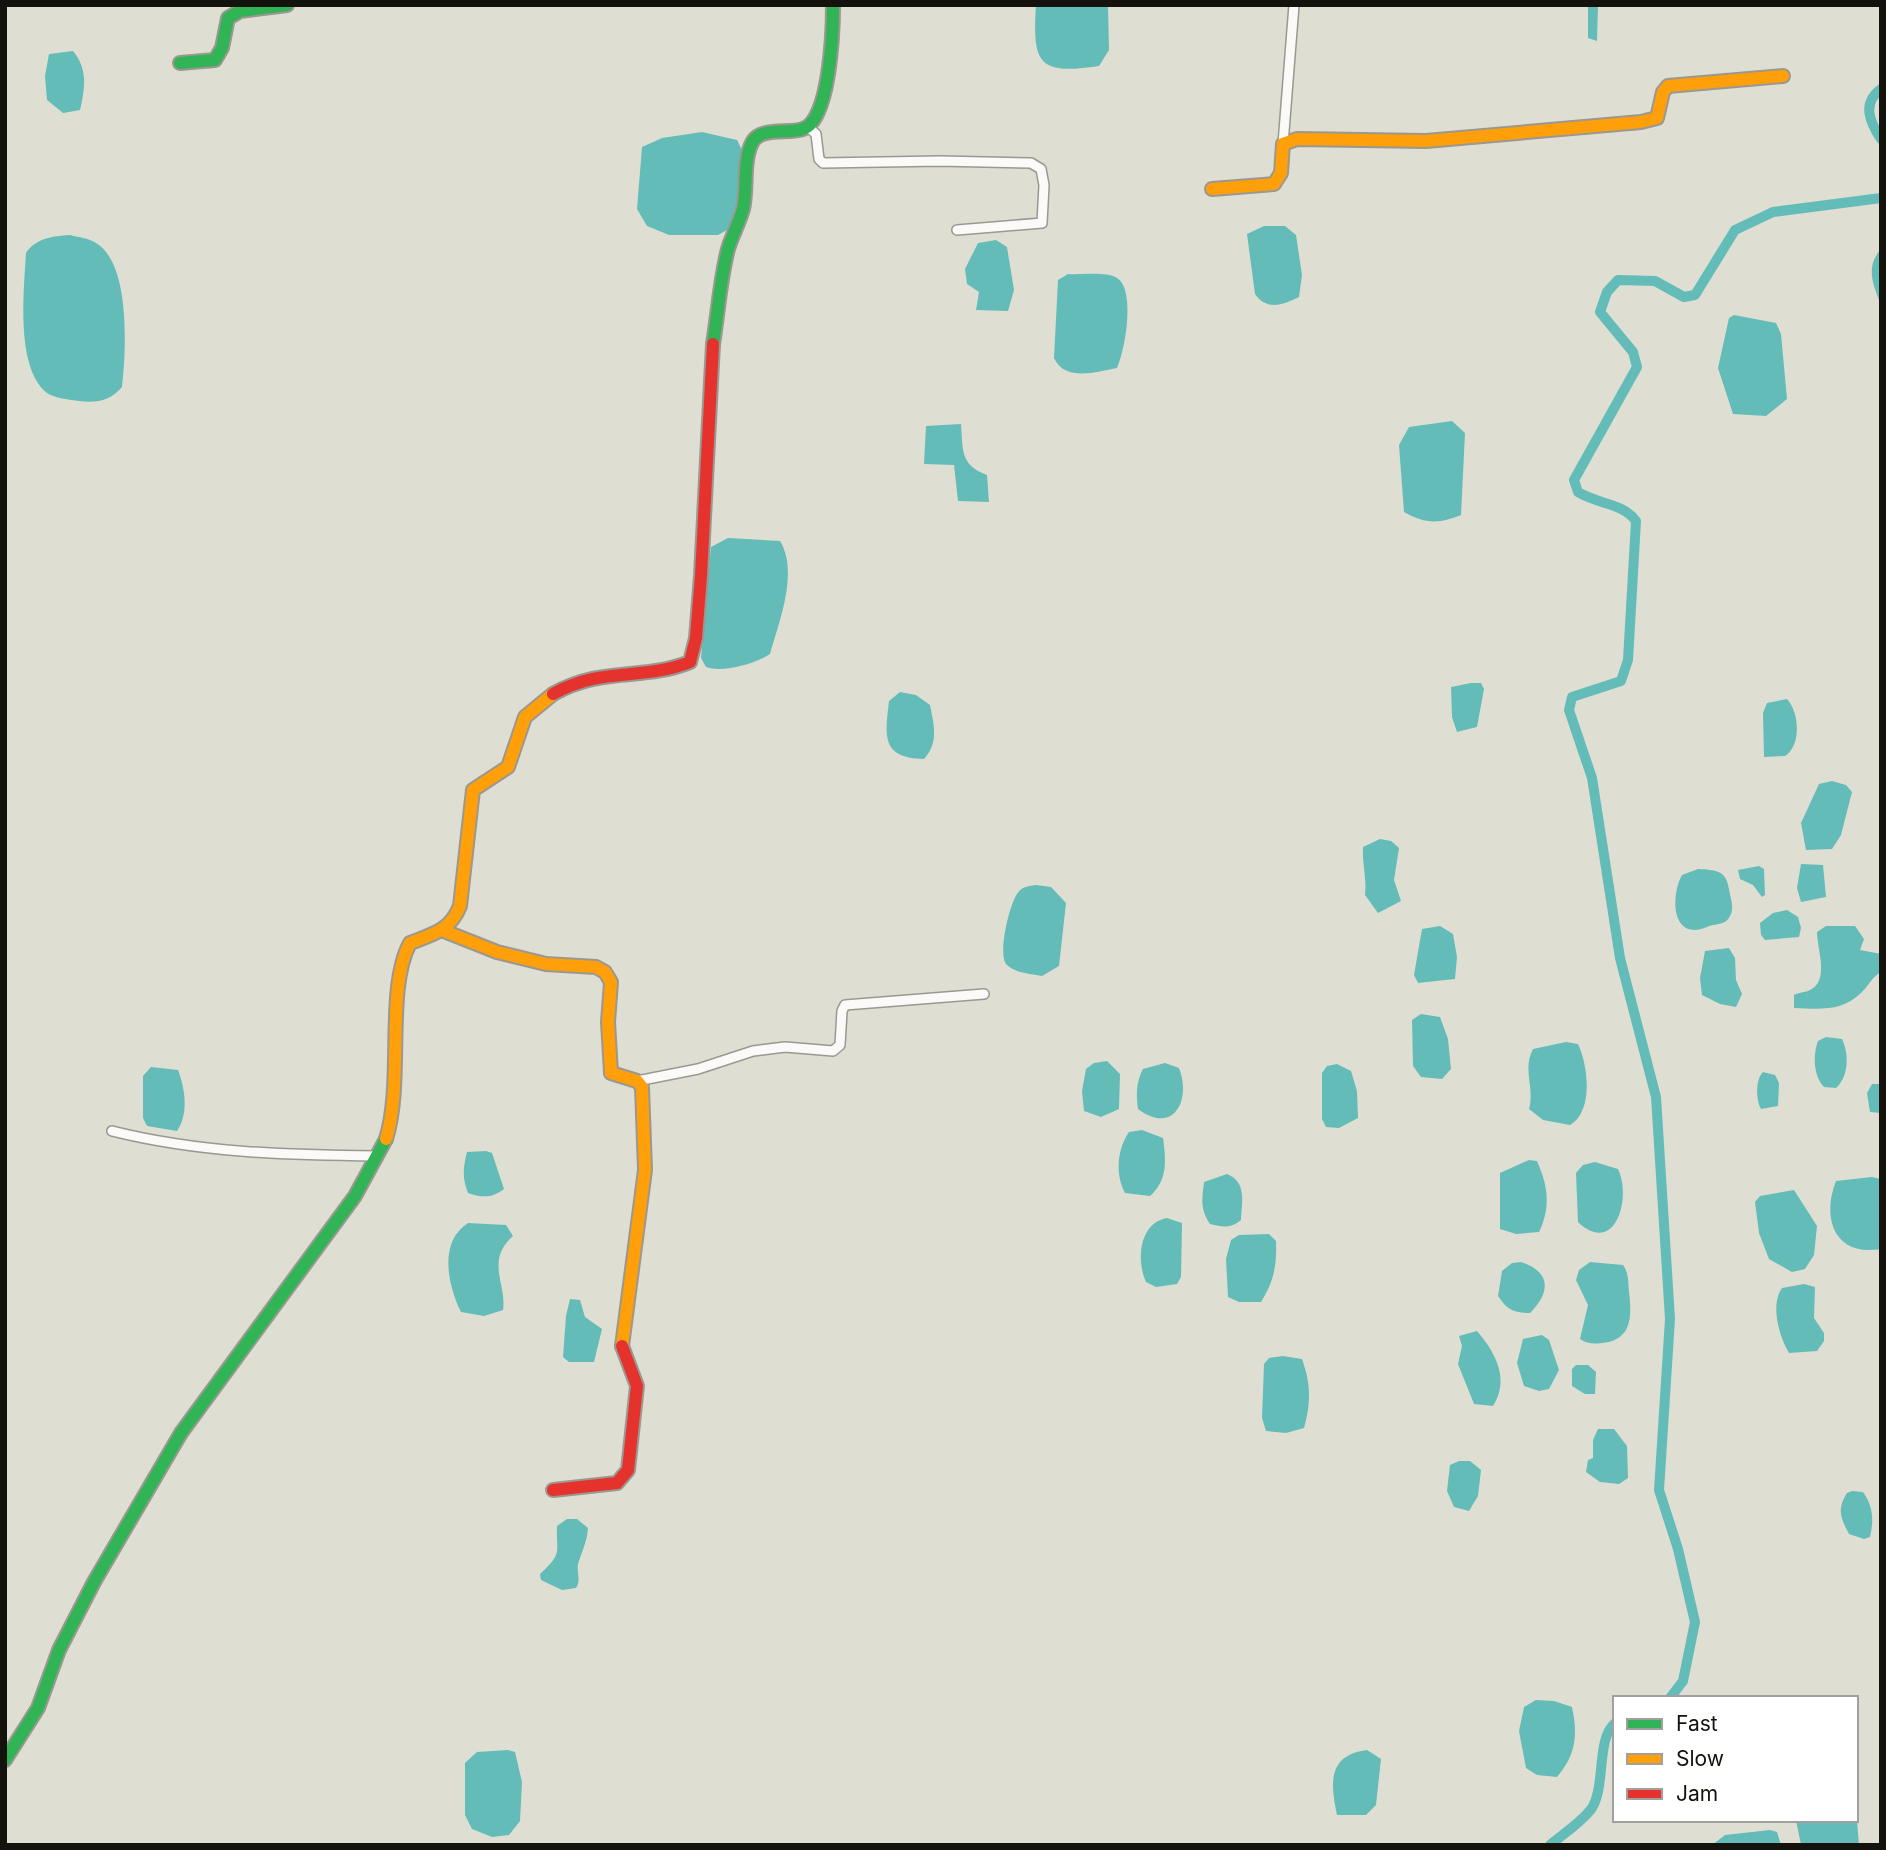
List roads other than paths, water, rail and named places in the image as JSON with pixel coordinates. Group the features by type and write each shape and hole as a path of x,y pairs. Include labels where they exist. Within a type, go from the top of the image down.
{"street":[{"path":"180,63 215,60 222,48 229,18 240,12 287,5"},
{"path":"5,1760 38,1709 59,1650 94,1582 181,1433 355,1196 378,1156 394,1114 398,1003 404,954 410,943 444,931 455,922 460,906 473,790 508,766 513,746 529,712 564,688 594,676 670,671 690,662 696,638 701,576 711,353 728,250 743,208 754,139 762,134 808,127 815,122 821,108 833,35 833,5"},
{"path":"1212,190 1274,184 1281,173 1294,5"},
{"path":"1283,144 1297,139 1426,141 1641,122 1657,118 1662,92 1668,86 1783,76"},
{"path":"808,127 816,134 819,159 823,163 1031,163 1041,169 1044,185 1042,223 957,230"},
{"path":"444,931 497,952 546,964 596,967 605,972 611,982 608,1022 611,1073 637,1081 698,1069 753,1051 785,1047 833,1051 840,1045 842,1011 845,1004 984,994"},
{"path":"553,1490 617,1483 628,1470 637,1385 622,1346 645,1170 642,1087 637,1081"},
{"path":"112,1131 149,1140 258,1154 378,1156"}],"water":[{"path":"1036,5 1108,5 1109,50 1099,66 1063,69 1044,61 1038,53 1036,41"},
{"path":"1588,5 1598,5 1597,41 1588,38"},
{"path":"73,51 83,72 83,94 80,110 63,113 47,100 45,76 49,54"},
{"path":"702,132 737,140 742,150 736,212 729,229 718,235 669,235 647,226 637,209 642,147 662,138"},
{"path":"1264,226 1285,226 1296,235 1302,275 1299,297 1276,305 1265,303 1255,294 1247,234"},
{"path":"70,235 93,241 107,254 121,288 125,331 122,387 108,398 97,401 67,399 47,393 30,366 26,347 23,307 26,253 40,241"},
{"path":"996,240 1007,247 1014,290 1008,311 976,310 979,292 967,284 965,269 978,243"},
{"path":"1881,249 1881,305 1873,283 1872,269"},
{"path":"1068,274 1112,276 1123,285 1127,321 1117,368 1073,373 1059,365 1054,358 1058,280"},
{"path":"1734,315 1776,323 1781,334 1787,399 1766,416 1733,414 1718,368 1729,318"},
{"path":"1452,421 1465,433 1461,515 1446,520 1425,521 1404,512 1399,445 1409,427"},
{"path":"961,424 967,461 987,475 989,502 958,501 954,465 924,464 926,426"},
{"path":"728,538 780,541 788,567 788,582 770,654 738,666 713,669 706,667 701,658 711,547"},
{"path":"1481,683 1484,689 1477,727 1457,732 1452,717 1451,687"},
{"path":"900,692 916,695 930,705 934,740 924,759 900,754 889,743 889,701"},
{"path":"1787,699 1796,720 1794,744 1785,756 1764,757 1763,713 1767,703"},
{"path":"1832,781 1846,785 1852,792 1841,835 1832,849 1806,850 1801,823 1819,784"},
{"path":"1380,839 1391,841 1399,848 1394,880 1401,901 1378,913 1365,895 1363,847"},
{"path":"1801,864 1823,865 1826,897 1801,902 1797,888"},
{"path":"1759,866 1764,869 1765,895 1762,897 1753,885 1740,879 1738,870"},
{"path":"1698,869 1723,875 1728,883 1732,910 1726,921 1695,930 1681,923 1675,905 1682,875"},
{"path":"1028,886 1051,887 1066,903 1059,966 1042,976 1023,973 1009,967 1003,950 1008,919 1017,894"},
{"path":"1787,910 1798,917 1801,928 1799,937 1765,940 1761,935 1760,923 1773,913"},
{"path":"1440,926 1453,934 1457,957 1455,979 1418,983 1414,975 1422,929"},
{"path":"1826,926 1855,926 1864,939 1860,950 1881,954 1881,972 1847,1003 1830,1008 1794,1008 1794,995 1810,990 1820,980 1817,932"},
{"path":"1729,948 1735,958 1736,980 1742,994 1736,1007 1720,1004 1702,995 1700,978 1705,951"},
{"path":"1421,1014 1440,1017 1448,1039 1451,1069 1442,1079 1421,1077 1413,1066 1412,1020"},
{"path":"1826,1037 1842,1039 1846,1051 1847,1065 1836,1088 1824,1087 1816,1071 1816,1046 1818,1041"},
{"path":"1566,1042 1578,1044 1587,1087 1583,1109 1570,1125 1543,1120 1529,1109 1531,1093 1528,1071 1533,1049"},
{"path":"1107,1061 1120,1074 1119,1109 1101,1117 1084,1111 1082,1091 1086,1069 1094,1063"},
{"path":"1165,1063 1179,1068 1183,1092 1176,1111 1161,1118 1150,1116 1138,1109 1137,1088 1143,1069"},
{"path":"1337,1064 1351,1071 1357,1091 1358,1118 1339,1128 1326,1127 1322,1119 1322,1073 1327,1066"},
{"path":"151,1067 178,1070 185,1101 183,1117 177,1131 147,1126 143,1118 143,1076"},
{"path":"1763,1072 1775,1075 1779,1083 1778,1106 1761,1109 1757,1090"},
{"path":"1872,1084 1881,1084 1881,1113 1870,1112 1867,1093"},
{"path":"1142,1130 1163,1138 1164,1146 1163,1176 1150,1196 1125,1193 1119,1170 1122,1146 1129,1132"},
{"path":"467,1152 492,1153 504,1189 496,1194 478,1196 468,1193 465,1163"},
{"path":"1529,1160 1537,1161 1544,1179 1547,1205 1539,1232 1516,1234 1500,1229 1500,1173"},
{"path":"1595,1162 1618,1169 1622,1181 1623,1194 1617,1220 1611,1228 1602,1233 1591,1231 1578,1222 1576,1173 1583,1165"},
{"path":"1227,1174 1238,1182 1240,1187 1241,1220 1226,1226 1210,1224 1203,1209 1204,1182"},
{"path":"1872,1177 1881,1179 1881,1249 1865,1250 1852,1247 1843,1241 1836,1232 1830,1209 1836,1181"},
{"path":"1794,1190 1817,1226 1814,1255 1805,1269 1792,1272 1769,1259 1759,1233 1755,1202 1760,1196"},
{"path":"1167,1218 1182,1223 1181,1277 1177,1284 1156,1287 1146,1282 1143,1273 1142,1244 1151,1227"},
{"path":"468,1223 506,1225 513,1236 500,1254 503,1310 484,1316 461,1312 452,1290 449,1253 452,1241"},
{"path":"1269,1234 1276,1241 1275,1265 1272,1280 1261,1302 1239,1302 1228,1297 1226,1259 1231,1240 1239,1235"},
{"path":"1521,1262 1538,1271 1545,1283 1542,1298 1530,1313 1511,1310 1498,1296 1502,1271 1512,1263"},
{"path":"1590,1262 1623,1265 1627,1274 1630,1318 1625,1332 1612,1341 1593,1343 1580,1339 1588,1305 1576,1280 1579,1270"},
{"path":"1804,1284 1815,1287 1814,1318 1824,1333 1824,1341 1817,1351 1789,1353 1779,1329 1776,1312 1778,1295 1782,1288"},
{"path":"570,1299 580,1300 585,1317 602,1329 594,1362 569,1362 563,1357"},
{"path":"1477,1331 1490,1348 1498,1367 1500,1386 1493,1406 1474,1404 1458,1364 1462,1346 1459,1336"},
{"path":"1542,1335 1549,1340 1559,1370 1549,1389 1539,1391 1524,1386 1517,1363 1523,1339"},
{"path":"1283,1356 1302,1359 1309,1394 1304,1428 1286,1433 1266,1431 1262,1418 1264,1364 1269,1358"},
{"path":"1576,1365 1588,1365 1596,1372 1595,1394 1585,1394 1572,1386 1572,1369"},
{"path":"1598,1429 1614,1429 1627,1446 1628,1478 1619,1484 1600,1482 1586,1472 1588,1460 1593,1458 1593,1440"},
{"path":"1459,1461 1470,1461 1481,1470 1478,1496 1469,1511 1454,1507 1447,1491 1450,1465"},
{"path":"1863,1492 1871,1508 1870,1537 1864,1539 1849,1534 1842,1518 1842,1504 1847,1493"},
{"path":"567,1519 577,1519 588,1528 578,1565 578,1585 576,1588 562,1590 541,1580 540,1574 557,1553 557,1526"},
{"path":"1536,1700 1554,1701 1572,1707 1574,1744 1568,1761 1557,1777 1537,1775 1526,1768 1519,1731 1524,1707"},
{"path":"1367,1750 1381,1759 1376,1805 1366,1815 1337,1815 1333,1792 1335,1772 1345,1758"},
{"path":"477,1752 515,1752 522,1782 520,1821 509,1835 492,1837 472,1829 465,1815 465,1763"},
{"path":"1796,1822 1857,1822 1859,1845 1801,1845"},
{"path":"1770,1830 1777,1832 1781,1845 1712,1845 1725,1835"}],"waterway":[{"path":"1881,89 1869,106 1873,126 1881,139"},
{"path":"1672,1696 1683,1681 1695,1622 1678,1549 1659,1490 1670,1319 1656,1097 1620,958 1592,778 1569,710 1572,697 1621,681 1628,660 1636,521 1617,507 1578,492 1574,480 1637,367 1633,352 1600,312 1607,292 1618,280 1655,281 1684,297 1695,295 1735,230 1773,212 1881,198"},
{"path":"1550,1845 1592,1808 1599,1787 1605,1740 1613,1725"}]}
